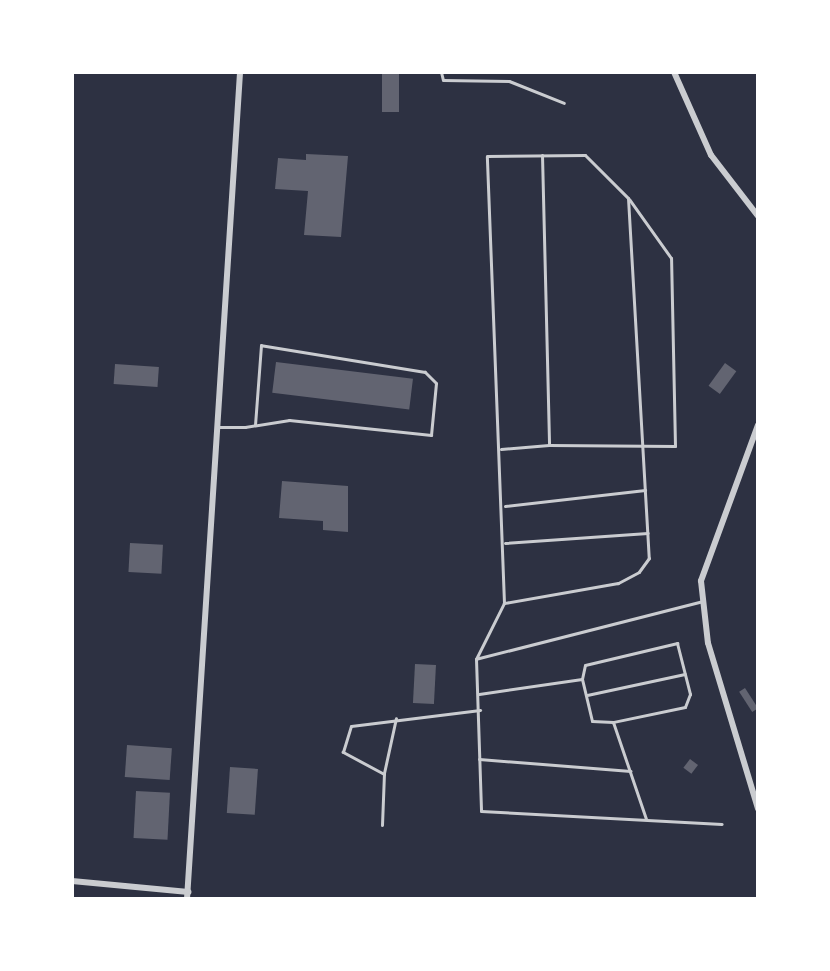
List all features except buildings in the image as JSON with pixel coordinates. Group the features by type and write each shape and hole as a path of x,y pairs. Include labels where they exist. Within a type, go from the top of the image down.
{"street":[{"path":"72,881 188,896 240,72"},
{"path":"674,72 711,155 758,216"},
{"path":"758,425 701,581 708,643 758,809"}],"lane":[{"path":"441,72 443,80 509,81 564,103"},
{"path":"542,155 549,445"},
{"path":"501,449 549,445 675,446 671,258 628,198 585,155 487,156 505,543 504,603 476,659 481,811 722,824"},
{"path":"504,603 618,583 639,572 649,558 628,198"},
{"path":"218,427 255,425 289,420 431,435 436,383 425,372 261,345 255,425"},
{"path":"503,506 645,490"},
{"path":"505,543 648,533"},
{"path":"476,659 703,601"},
{"path":"677,643 685,674 690,694 685,707 613,722 592,721 582,679 585,665 677,643"},
{"path":"586,696 685,674"},
{"path":"479,694 582,679"},
{"path":"384,774 343,752 351,726 396,718 480,710"},
{"path":"382,825 384,774 396,718"},
{"path":"613,722 646,819"},
{"path":"479,759 631,771"}]}
